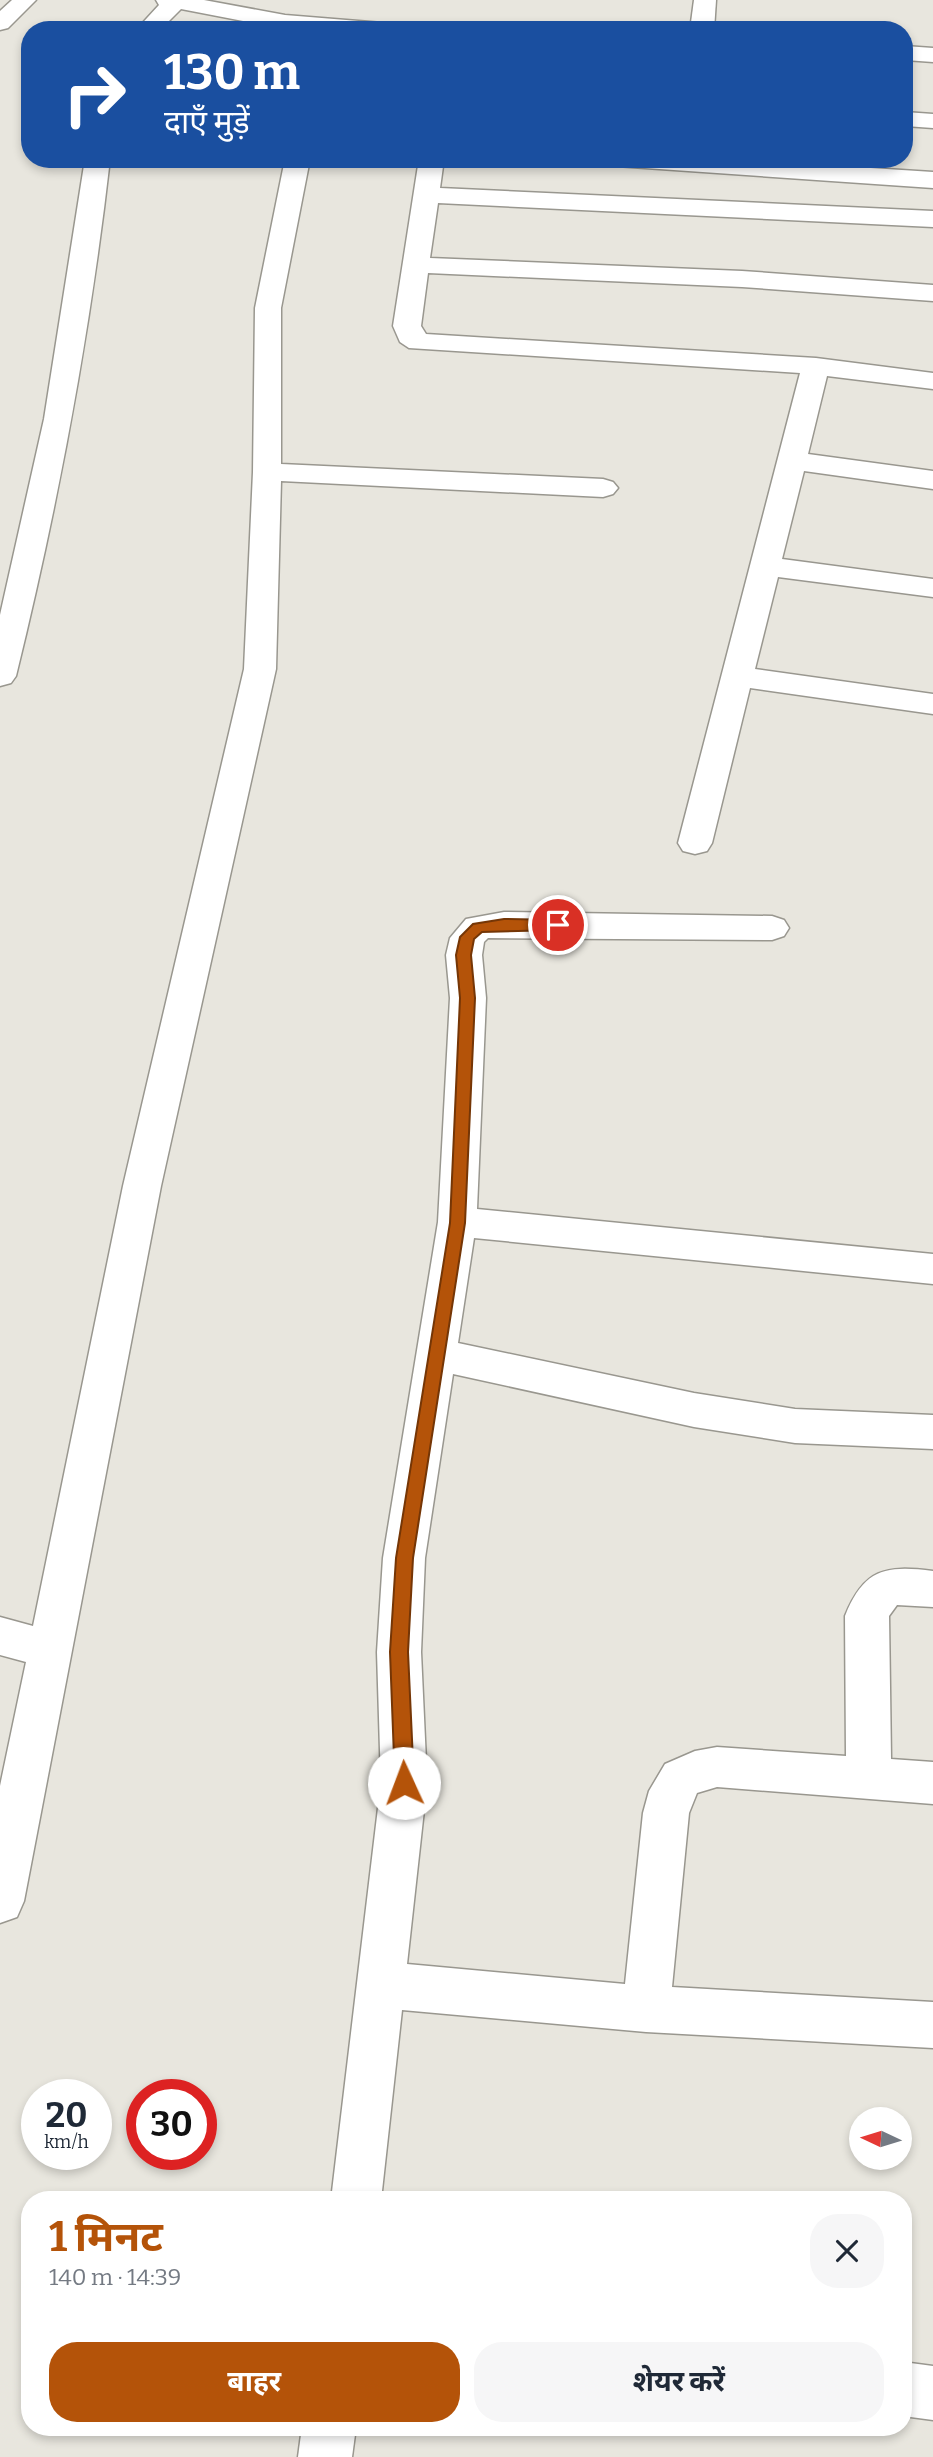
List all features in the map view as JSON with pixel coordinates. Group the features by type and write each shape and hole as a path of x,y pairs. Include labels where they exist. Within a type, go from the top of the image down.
{"street":[{"path":"0,23 24,0"},
{"path":"325,21 329,0"},
{"path":"703,21 705,0"},
{"path":"154,21 171,1 280,21"},
{"path":"913,54 933,55"},
{"path":"913,120 933,121"},
{"path":"0,676 16,614 67,365 89,234 96,168"},
{"path":"0,1901 12,1777 50,1649 142,1186 260,669 267,472 268,308 296,168"},
{"path":"430,168 407,327 411,336 419,342 816,366 933,381"},
{"path":"596,203 599,168"},
{"path":"752,168 933,180"},
{"path":"426,195 933,219"},
{"path":"416,265 742,279 933,293"},
{"path":"695,843 816,366"},
{"path":"792,461 933,480"},
{"path":"267,472 603,488"},
{"path":"766,566 933,588"},
{"path":"737,676 933,704"},
{"path":"357,2191 404,1783 399,1652 404,1558 457,1223 468,998 464,955 467,937 478,927 504,924 772,928"},
{"path":"457,1223 933,1269"},
{"path":"436,1354 694,1410 795,1426 933,1432"},
{"path":"869,1779 867,1616 871,1601 880,1591 894,1586 933,1589"},
{"path":"0,1636 50,1649"},
{"path":"646,2009 666,1813 672,1786 689,1771 717,1767 933,1783"},
{"path":"381,1985 646,2009 933,2025"},
{"path":"912,2390 933,2393"},
{"path":"325,2457 328,2436"}],"route":[{"path":"404,1783 399,1652 404,1558 457,1223 468,998 464,955 467,937 478,927 504,924 558,925"}]}
